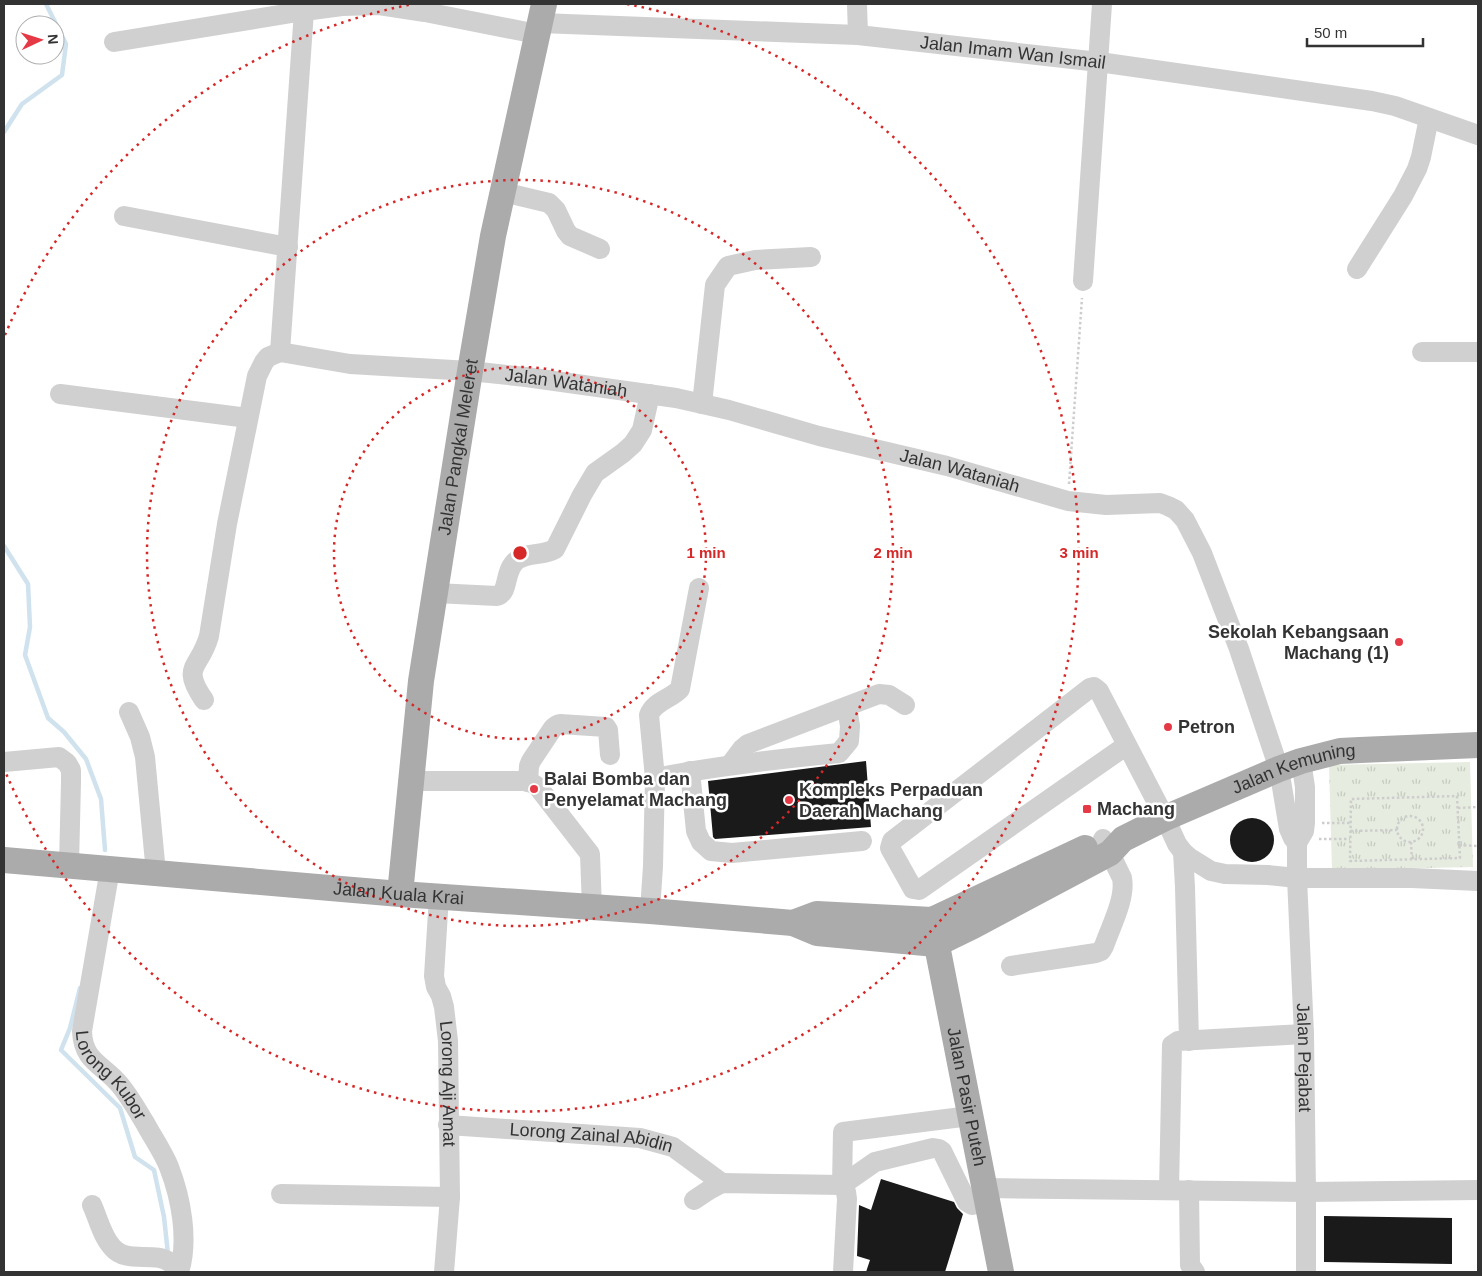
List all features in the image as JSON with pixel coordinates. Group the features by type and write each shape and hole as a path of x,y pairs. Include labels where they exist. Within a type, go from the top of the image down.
{"main road":[{"name":"Jalan Pangkal Meleret","path":"400,894 422,681 470,371 493,236 540,20"},
{"name":"Jalan Kemuning","path":"934,932 1165,818 1290,765 1340,751 1478,745"},
{"name":"Jalan Kuala Krai","path":"4,860 400,894 793,923 817,914 934,932"},
{"name":"Jalan Pasir Puteh","path":"934,932 1001,1272"}],"street":[{"name":"Jalan Imam Wan Ismail","path":"114,42 304,11 379,4 425,12 540,20 858,35 1099,62 1372,101 1395,106 1478,135"},
{"path":"857,4 858,35"},
{"path":"1083,281 1102,4"},
{"path":"204,700 194,682 192,670 204,650 209,636 227,524 257,376 268,357 280,352 304,11"},
{"path":"1357,269 1403,196 1417,169 1429,118"},
{"path":"503,192 550,203 556,210 570,236 600,249"},
{"path":"124,216 288,247"},
{"path":"702,404 715,285 728,266 755,260 811,257"},
{"name":"Jalan Wataniah","path":"280,352 350,364 526,376 650,394 729,410 819,436 947,466 1068,501 1106,505 1160,504 1168,506 1176,510 1185,520 1202,553 1232,631 1290,765"},
{"path":"1422,352 1478,352"},
{"path":"60,394 248,418"},
{"path":"435,594 497,596 506,588 508,573 517,560 525,556 549,552 554,549 582,495 596,473 623,453 640,434 650,394"},
{"path":"650,911 654,866 655,778 649,715 653,707 680,689 699,588"},
{"path":"1127,745 919,890 913,889 890,848 892,841 1090,688 1094,687 1099,691 1165,818 1172,835 1182,852 1185,887 1189,1041"},
{"path":"730,765 748,744 879,694 889,695 905,705"},
{"path":"655,778 730,765 839,753 849,741 850,726 847,707"},
{"path":"129,712 146,756 156,873"},
{"path":"528,782 531,761 553,728 560,724 606,727 608,730 610,755"},
{"path":"4,762 59,757 67,763 71,770 69,865"},
{"name":"Jalan Pejabat","path":"1290,765 1304,787 1297,878 1304,1034 1306,1272"},
{"path":"690,771 696,831 701,842 711,851 732,853 862,841"},
{"path":"411,781 528,782 538,787 590,854 592,908"},
{"path":"1012,966 1096,953 1101,950 1123,891 1122,878 1112,844"},
{"path":"1182,852 1211,871 1218,872 1297,878 1412,878 1478,881"},
{"name":"Lorong Kubor","path":"110,870 82,1031 83,1044 90,1057 118,1082 128,1095 168,1165 176,1185 182,1223 182,1263 179,1272"},
{"name":"Lorong Aji Amat","path":"439,896 434,976 436,987 444,1006 448,1041 450,1197 444,1272"},
{"path":"1195,1272 1190,1265 1179,1190 1171,1047 1176,1042 1304,1034"},
{"path":"843,1272 847,1199 842,1185 843,1132 970,1116"},
{"name":"Lorong Zainal Abidin","path":"448,1126 632,1136 669,1145 722,1183"},
{"path":"694,1200 722,1183 842,1185 869,1166 882,1160 937,1148 942,1151 967,1202 972,1205 986,1195 1179,1190 1306,1192 1478,1190"},
{"path":"281,1194 450,1197"},
{"path":"92,1205 108,1241 116,1252 128,1257 156,1258 170,1262 179,1272"}],"path":[{"path":"1068,501 1083,281"},
{"path":"1457,796 1460,858 1350,861 1350,823 1351,798 1457,796"},
{"path":"1458,808 1478,807"},
{"path":"1412,816 1420,821 1423,830 1419,838 1411,842 1403,840 1397,830 1398,825 1404,818 1412,816"},
{"path":"1301,835 1350,823"},
{"path":"1350,831 1397,830"},
{"path":"1301,835 1350,839"},
{"path":"1460,845 1478,846"}],"green space":[{"path":"1470,762 1473,867 1332,870 1329,765"}],"building":[{"name":"Kompleks Perpaduan Daerah Machang","path":"866,761 871,827 715,839 713,837 708,781"},
{"path":"1252,818 1264,822 1270,828 1274,840 1270,852 1264,858 1252,862 1240,858 1234,852 1230,840 1234,828 1240,822"},
{"path":"881,1179 954,1202 963,1214 945,1272 866,1272 870,1260 857,1256 859,1205 871,1210"},
{"path":"1324,1216 1452,1218 1452,1264 1324,1262"}],"waterway":[{"path":"4,132 22,104 62,75 66,44 46,4"},
{"path":"4,546 28,584 30,627 25,655 48,718 64,732 86,759 101,799 105,850"},
{"path":"80,988 70,1028 61,1050 120,1108 135,1157 154,1170 164,1217 168,1254"}],"place":[{"name":"Sekolah Kebangsaan Machang (1)","path":"1399,642"},
{"name":"Petron","path":"1168,727"},
{"name":"Balai Bomba dan Penyelamat Machang","path":"534,789"},
{"name":"Kompleks Perpaduan Daerah Machang","path":"789,800"},
{"name":"Machang","path":"1087,809"}]}
